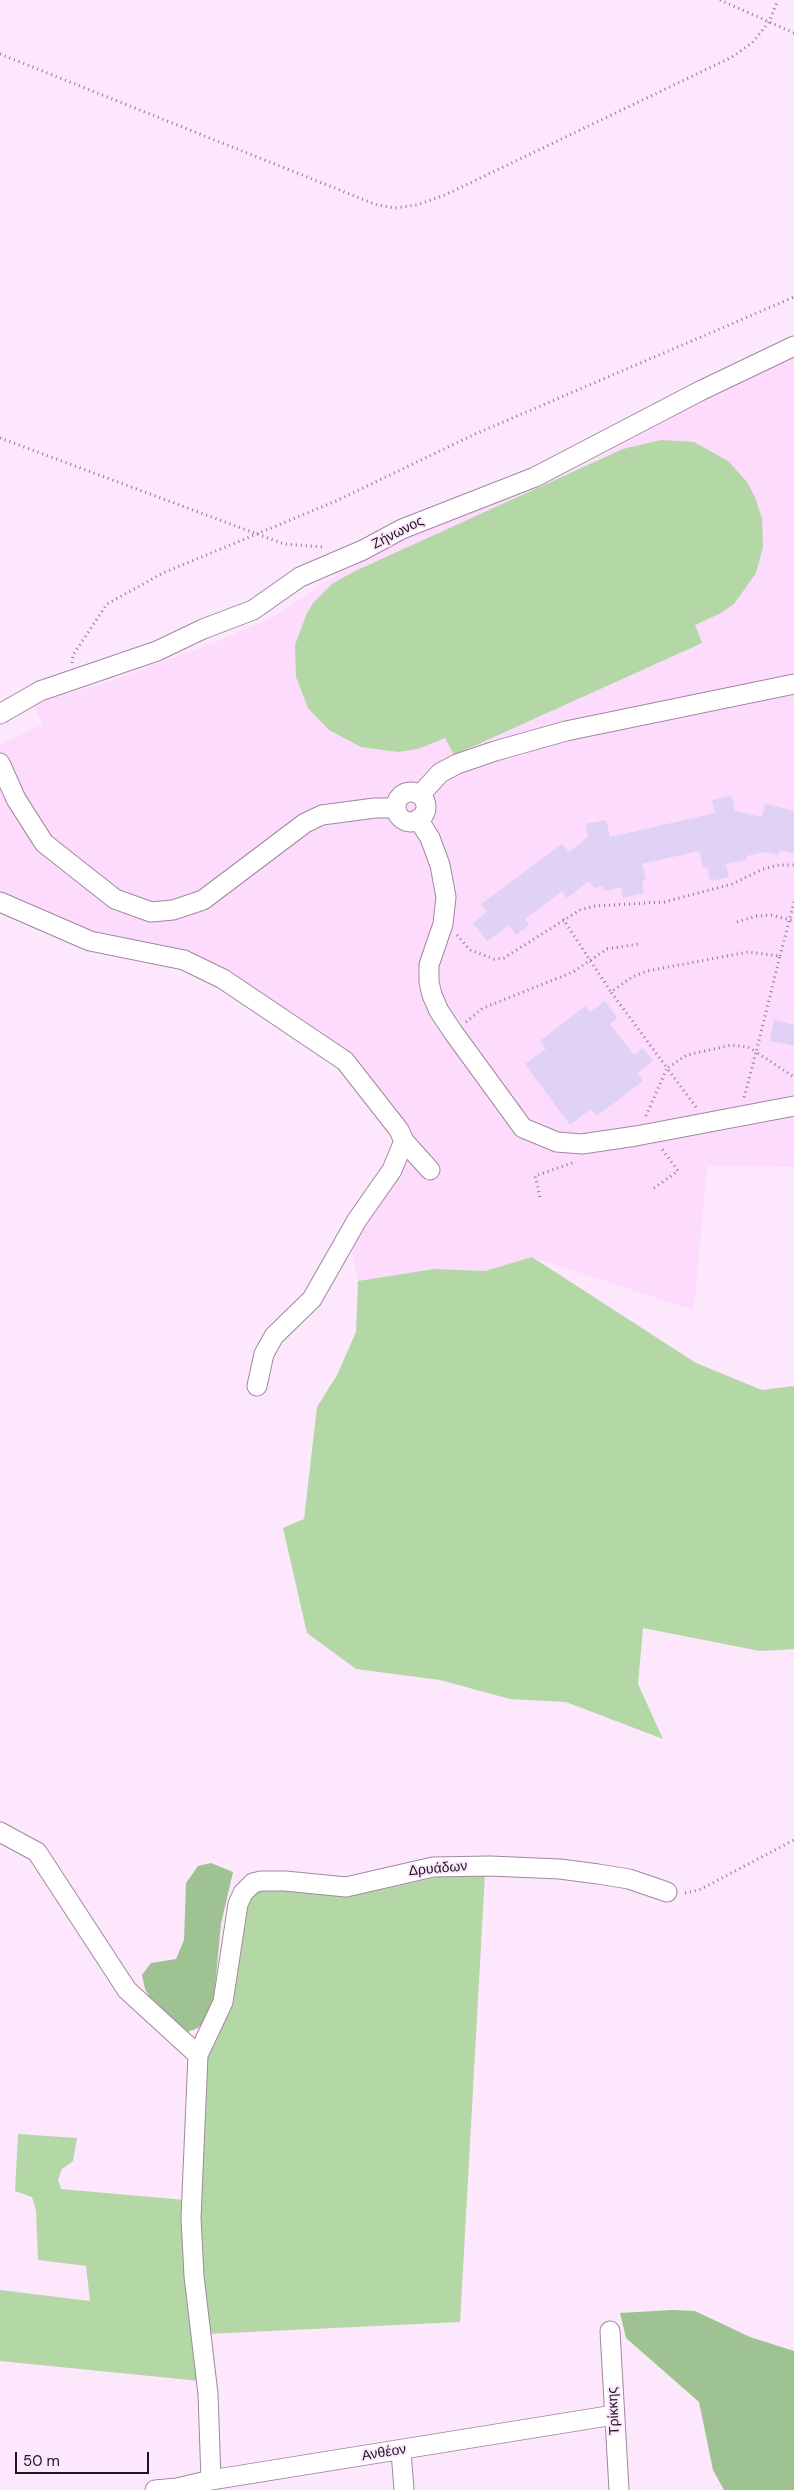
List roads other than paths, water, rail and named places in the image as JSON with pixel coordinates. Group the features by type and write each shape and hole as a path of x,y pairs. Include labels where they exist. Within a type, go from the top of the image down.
{"street":[{"name":"Ζήνωνος","path":"0,714 40,691 157,652 203,629 253,610 300,577 364,550 402,528 535,477 700,391 794,346"},
{"path":"420,795 440,773 457,764 495,751 566,732 794,684"},
{"path":"0,763 16,799 44,843 115,899 151,912 173,910 203,900 305,823 322,815 375,808 396,808"},
{"path":"414,792 420,795 426,806 424,814 412,821 403,819 396,808 397,801 404,794 414,792"},
{"path":"418,819 430,838 440,865 446,897 444,924 429,965 428,982 439,1011 523,1128 557,1142 582,1144 739,1118 794,1106"},
{"path":"0,902 90,940 184,960 223,979 345,1061 399,1130 404,1141 430,1170"},
{"path":"257,1386 264,1354 274,1336 312,1299 357,1220 392,1170 404,1141"},
{"path":"0,1832 36,1852 127,1990 198,2055 192,2218 194,2276 208,2394 211,2480"},
{"name":"Δρυάδων","path":"198,2055 223,2002 238,1904 243,1893 253,1883 285,1881 346,1886 433,1867 490,1866 560,1869 598,1874 629,1879 667,1892"},
{"name":"Τρίκκης","path":"610,2332 619,2490"},
{"name":"Ανθέον","path":"154,2490 177,2488 211,2480 402,2451 614,2415"},
{"path":"402,2451 404,2490"}]}
